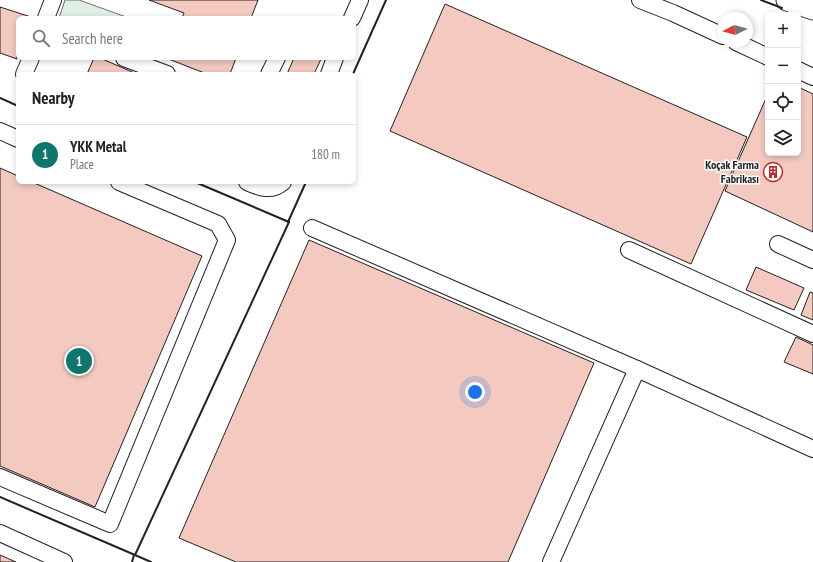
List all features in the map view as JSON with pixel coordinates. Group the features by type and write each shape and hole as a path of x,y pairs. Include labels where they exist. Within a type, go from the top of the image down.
{"main road":[{"path":"787,0 813,9"}],"lane":[{"path":"47,16 53,0"},
{"path":"353,16 360,0"},
{"path":"640,0 717,33"},
{"path":"749,48 765,56"},
{"path":"25,72 29,60"},
{"path":"129,60 162,72"},
{"path":"270,72 276,60"},
{"path":"329,72 334,60"},
{"path":"801,71 813,77"},
{"path":"0,131 16,137"},
{"path":"0,477 110,524 227,240 218,224 124,184"},
{"path":"251,184 260,188 274,188 280,184"},
{"path":"312,228 637,369 813,449"},
{"path":"778,244 813,260"},
{"path":"629,250 813,334"},
{"path":"551,562 637,369"},
{"path":"0,533 64,562"}],"green space":[{"path":"65,0 79,0 123,16 60,16"}],"building":[{"path":"149,0 258,0 252,16 183,16 184,13"},
{"path":"445,4 747,137 691,264 390,131"},
{"path":"0,7 28,16 16,16 16,59 0,53"},
{"path":"93,60 105,60 132,72 88,72"},
{"path":"171,60 235,60 231,72 202,72"},
{"path":"293,60 321,60 315,72 288,72"},
{"name":"Koçak Farma Fabrikası","path":"801,88 813,94 813,232 725,191 765,101 765,156 801,156"},
{"path":"0,168 16,175 16,184 37,184 202,256 95,507 0,466"},
{"path":"309,240 594,363 508,562 236,562 179,538"},
{"path":"756,267 804,288 794,310 746,290"},
{"path":"810,292 813,293 813,320 801,315"},
{"path":"796,337 813,345 813,374 784,362"},
{"path":"0,555 16,562 0,562"}],"wall":[{"path":"354,72 386,0"},
{"path":"761,0 782,8"},
{"path":"0,98 16,105"},
{"path":"200,184 289,222"},
{"path":"288,222 305,184"},
{"path":"0,497 135,555 289,222"},
{"path":"132,562 134,555"},
{"path":"135,555 151,562"}],"place":[{"name":"Koçak Farma Fabrikası","path":"773,172"},
{"name":"YKK Metal","path":"79,361"}]}
